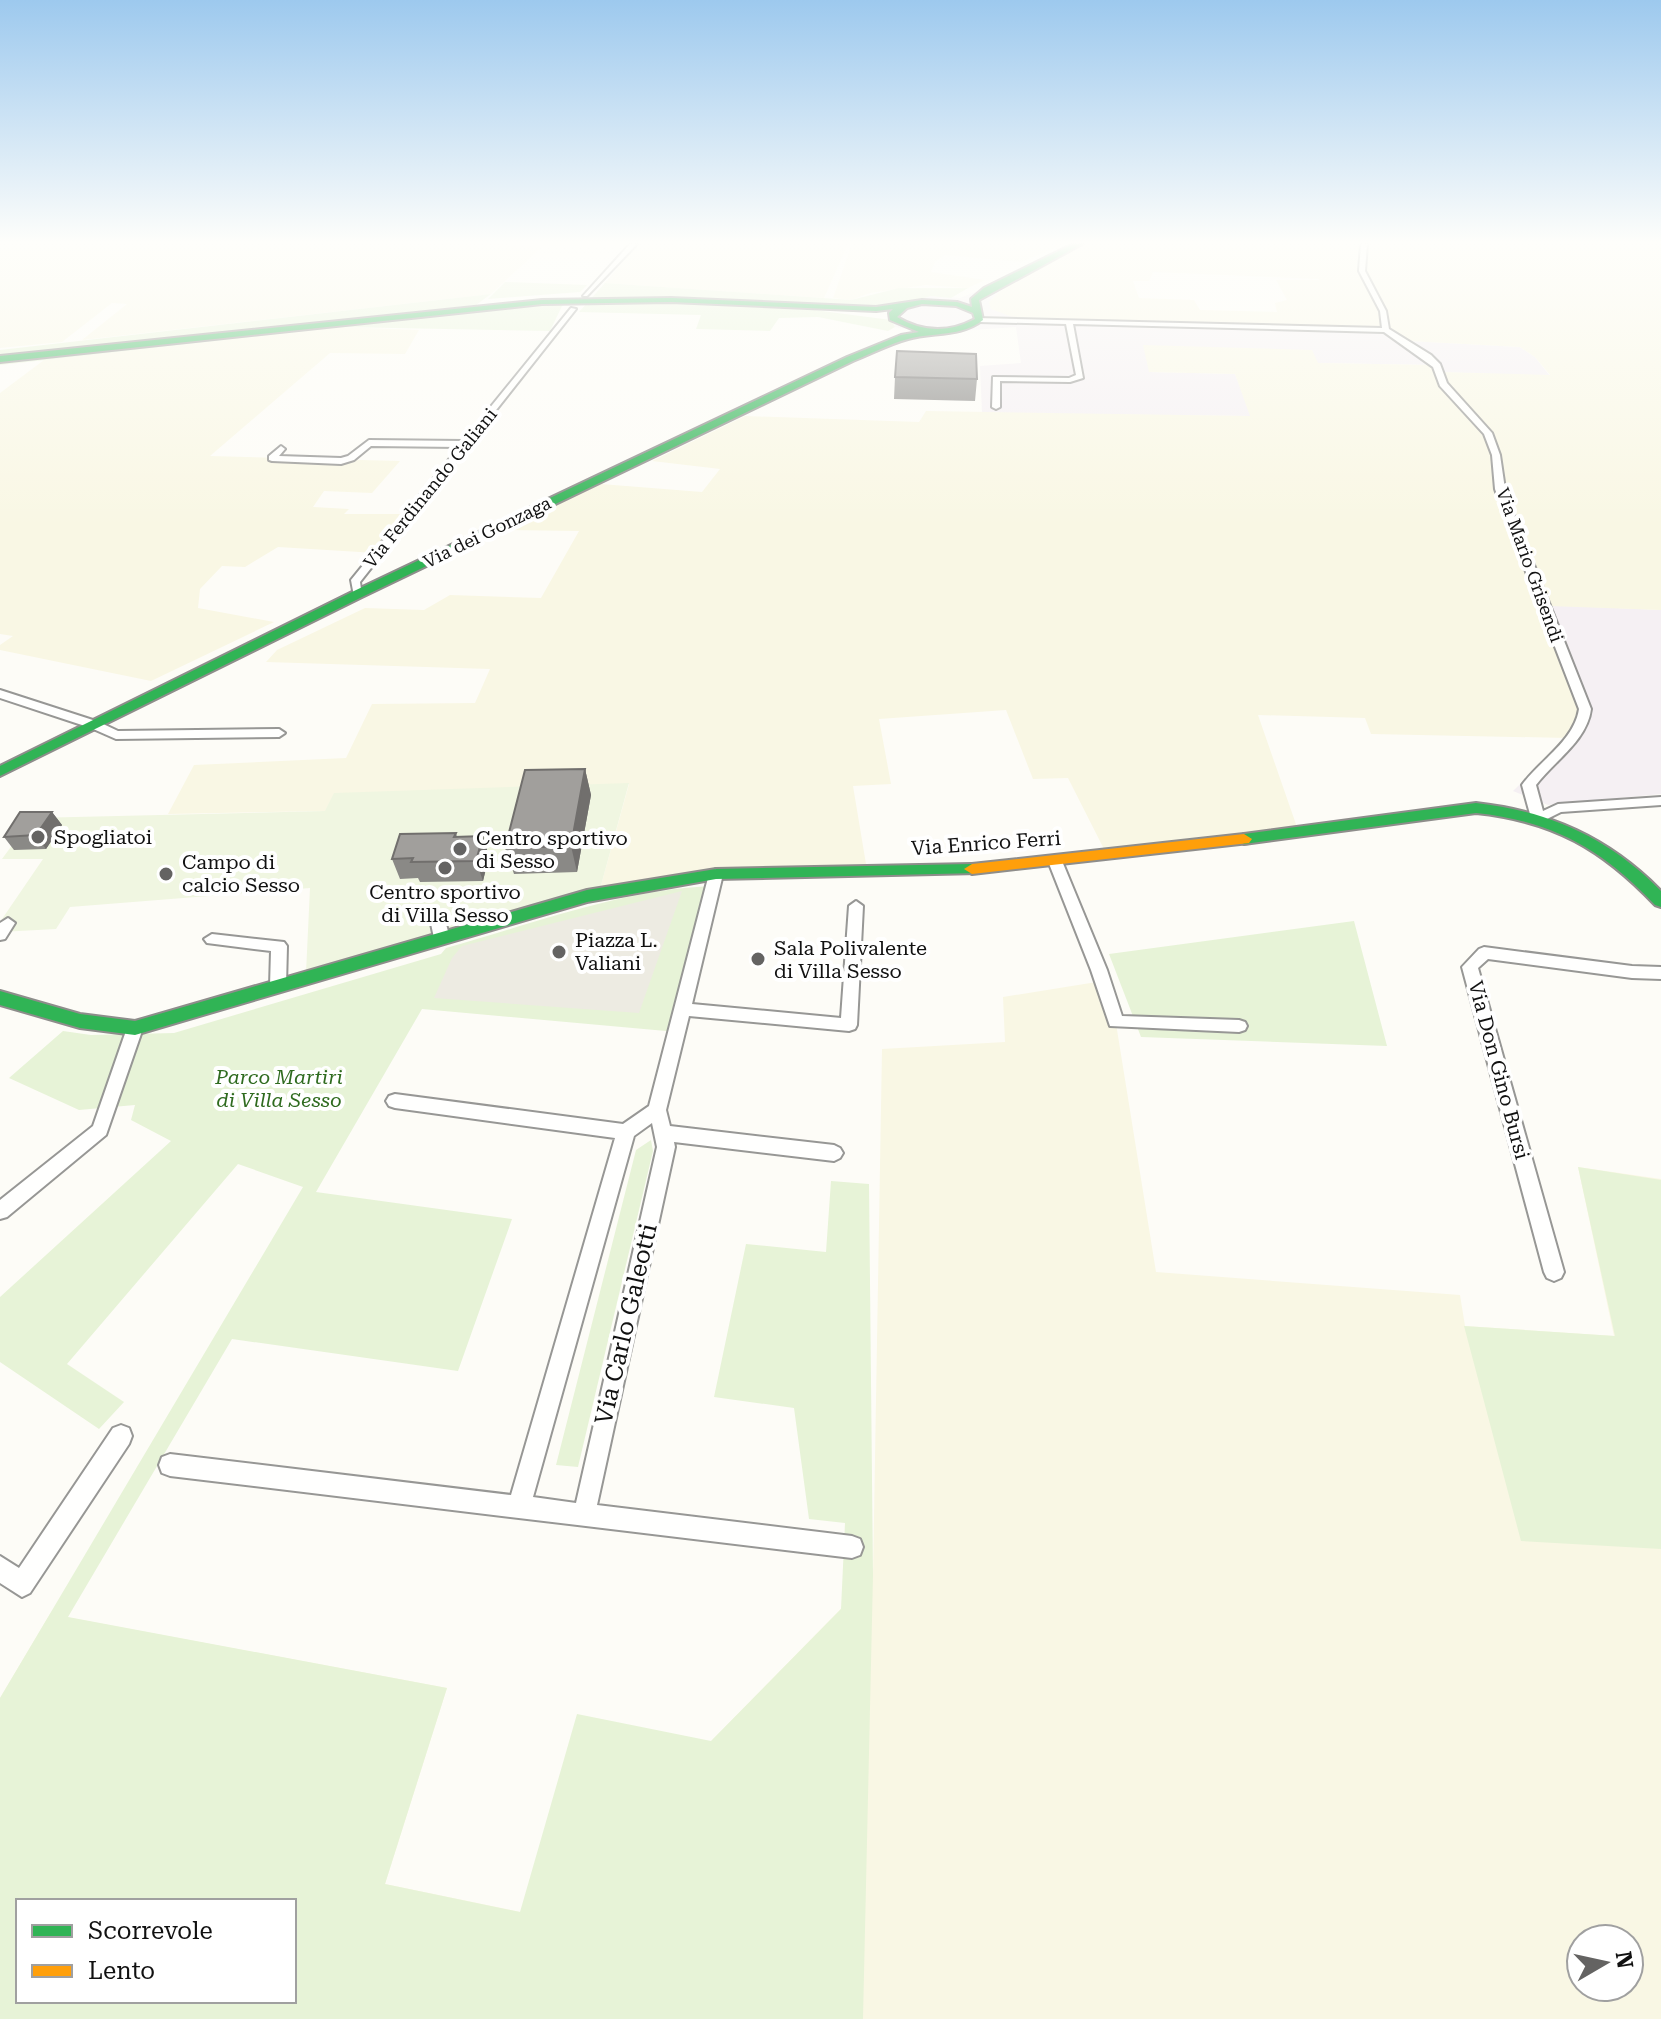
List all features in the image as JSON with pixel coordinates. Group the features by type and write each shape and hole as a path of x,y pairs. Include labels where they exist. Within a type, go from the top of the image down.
{"main road":[{"path":"0,359 191,338"},
{"name":"Via dei Gonzaga","path":"882,345 891,338"},
{"name":"Via dei Gonzaga","path":"0,772 358,594 882,345 902,338"},
{"name":"Via Enrico Ferri","path":"1,1000 80,1021 135,1028 587,896 716,874 933,871 1055,861 1476,808 1504,808 1540,815"},
{"path":"1540,815 1588,839 1655,889 1661,901"}],"street":[{"name":"Via Ferdinando Galiani","path":"358,594 355,582 550,338"},
{"path":"996,407 996,379 1070,380 1080,376 1072,338"},
{"name":"Via Mario Grisendi","path":"1399,338 1437,366 1443,384 1488,433 1496,455 1504,500 1545,614 1585,709 1584,721 1576,733 1529,785 1540,815"},
{"path":"281,449 272,458 341,461 351,458 369,443 465,444"},
{"path":"0,694 95,725 116,735 279,733"},
{"name":"Via Enrico Ferri","path":"1540,815 1558,808 1661,801"},
{"path":"1055,861 1099,970 1116,1022 1239,1026"},
{"name":"Via Carlo Galeotti","path":"584,1515 666,1147 657,1110 716,874"},
{"path":"683,1009 849,1025 856,906"},
{"path":"436,914 442,938"},
{"path":"212,939 279,946 278,986"},
{"name":"Via Don Gino Bursi","path":"1554,1272 1470,967 1484,953 1661,973"},
{"path":"0,1211 100,1130 135,1028"},
{"path":"395,1101 626,1132"},
{"path":"519,1507 626,1132 657,1110"},
{"path":"662,1133 834,1153"},
{"path":"0,1568 22,1585 121,1436"},
{"path":"170,1465 852,1547"}],"shaded area":[{"path":"0,338 67,338 62,342 0,348"},
{"path":"240,338 414,338 405,354 330,353 210,456 400,461 372,493 324,491 313,507 349,509 344,514 411,514 376,553 278,547 245,567 222,566 200,589 198,608 274,622 151,681 0,650 0,645 13,636 0,634 0,393 44,360"},
{"path":"1018,338 1404,338 1409,341 1520,347 1535,357 1550,376 1439,372 1433,365 1318,363 1149,372 1235,374 1251,416 982,413 980,366 1021,363"},
{"path":"1404,338 1661,338 1661,610 1549,606 1587,703 1567,738 1371,734 1365,718 1258,715 1298,830 1107,855 1068,778 1033,779 1006,710 879,719 891,784 853,786 866,864 600,889 629,784 326,811 168,814 194,765 346,758 372,704 475,703 490,669 266,662 277,650 365,608 424,610 450,595 541,598 579,531 500,530 601,484 702,492 720,469 652,461 745,416 919,422 926,411 1250,416 1235,374 1149,372 1143,345 1312,350 1318,363 1434,365 1439,372 1550,375 1535,357 1520,347 1409,341"},
{"path":"1548,605 1661,610 1661,794 1548,805 1513,791 1567,738"},
{"name":"Piazza L. Valiani","path":"682,891 639,1013 434,998 452,958 462,946"},
{"path":"1109,980 1156,1272 1460,1295 1465,1326 1614,1336 1578,1167 1661,1179 1661,2019 0,2019 0,1698 50,1614 447,1688 385,1884 540,1916 873,1576 882,1049 1005,1042 1003,997"}],"green space":[{"path":"103,338 166,338 0,356 0,350"},
{"path":"212,338 240,338 0,365 0,362"},
{"name":"Centro sportivo di Sesso","path":"629,783 600,889 306,973 310,888 70,907 56,929 0,932 0,922 43,859 2,859 32,818 325,811 334,793"},
{"name":"Parco Martiri di Villa Sesso","path":"713,886 677,1032 422,1009 316,1192 512,1219 458,1371 232,1339 68,1617 447,1688 385,1884 520,1912 577,1714 711,1741 841,1609 845,1523 809,1519 794,1408 714,1397 746,1244 826,1252 831,1181 869,1184 873,1575 863,2019 0,2019 0,1698 303,1187 238,1164 67,1364 124,1402 99,1429 0,1362 0,1297 171,1141 131,1120 135,1105 79,1110 9,1078 63,1031 91,1035 174,1033 441,954 446,948 645,894"},
{"path":"1354,921 1387,1046 1141,1037 1109,954"},
{"path":"651,1140 653,1151 578,1467 556,1465 636,1150"},
{"path":"1578,1167 1661,1180 1661,1549 1521,1541 1464,1326 1615,1336"}],"building":[{"path":"897,351 976,354 977,379 895,377"},
{"path":"585,769 571,846 505,848 525,770"},
{"path":"20,812 52,812 36,835 4,837"},
{"path":"456,833 454,837 483,836 476,861 411,862 413,858 392,859 400,834"}],"traffic: fast":[{"path":"0,359 198,338"},
{"path":"0,772 358,594 850,359 901,338"},
{"path":"1244,839 1476,808 1504,811 1555,824 1601,848 1622,863 1661,901"},
{"path":"0,998 80,1021 135,1028 587,896 716,874 972,869"}],"traffic: slow":[{"path":"972,869 1244,839"}],"place":[{"name":"Spogliatoi","path":"38,837"},
{"name":"Centro sportivo di Sesso","path":"460,849"},
{"name":"Centro sportivo di Villa Sesso","path":"445,868"},
{"name":"Campo di calcio Sesso","path":"166,874"},
{"name":"Piazza L. Valiani","path":"559,952"},
{"name":"Sala Polivalente di Villa Sesso","path":"758,959"}]}
